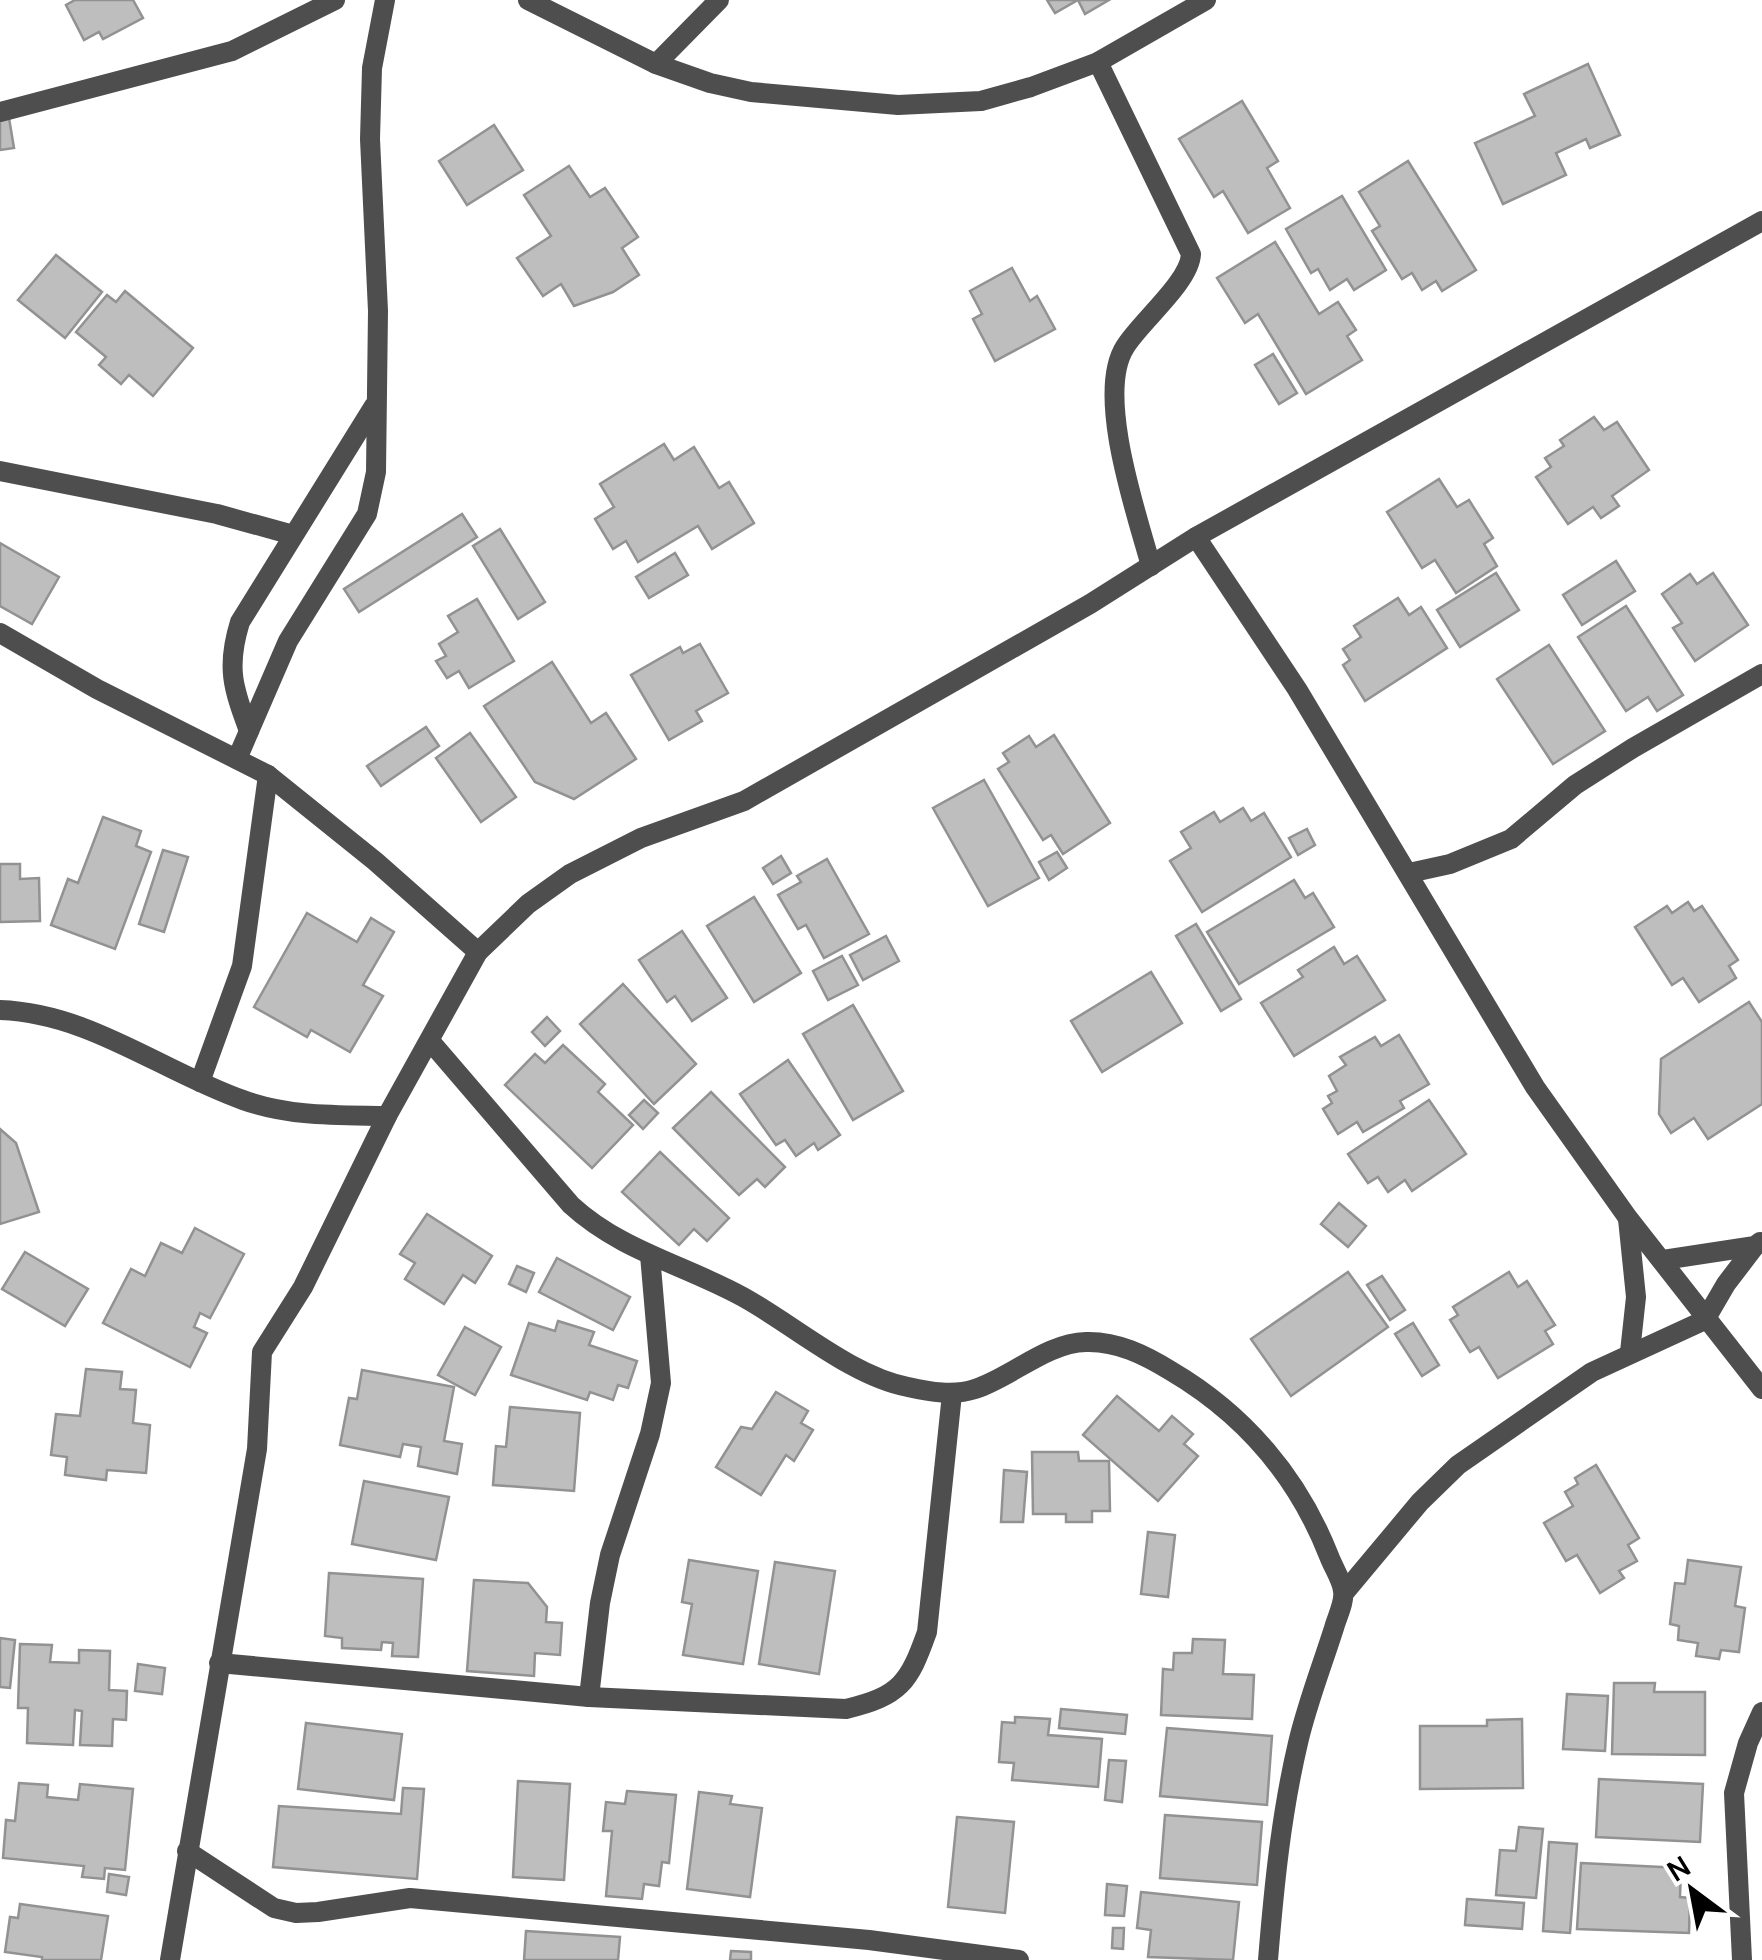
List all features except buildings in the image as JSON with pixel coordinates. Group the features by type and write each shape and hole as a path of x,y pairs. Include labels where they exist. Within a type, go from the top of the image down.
{"street":[{"path":"0,112 232,50 335,0"},
{"path":"237,759 288,641 367,514 376,472 378,311 370,139 372,68 385,0"},
{"path":"528,0 656,64 710,83 750,92 898,105 981,101 1098,62 1206,0"},
{"path":"656,64 719,0"},
{"path":"1098,62 1191,254 1186,271 1122,350 1115,378 1121,451 1151,566"},
{"path":"170,1960 257,1449 262,1352 303,1287 387,1116 478,952 528,904 570,874 640,838 744,801 1196,537 1762,221"},
{"path":"248,731 232,684 234,642 240,622 376,403"},
{"path":"0,471 217,514 293,536"},
{"path":"1196,537 1297,689 1535,1087 1628,1218 1762,1389"},
{"path":"0,633 97,689 268,776 375,861 478,952"},
{"path":"1410,873 1450,864 1511,839 1575,785 1762,674"},
{"path":"200,1082 242,966 268,776"},
{"path":"0,1010 35,1012 90,1029 200,1082 280,1111 387,1116"},
{"path":"430,1041 571,1205 593,1225 742,1296 852,1365 904,1387 952,1394 976,1389 1060,1348 1086,1342 1137,1351 1205,1391 1249,1430 1289,1478 1315,1520 1344,1593"},
{"path":"1628,1218 1636,1297 1630,1352"},
{"path":"1663,1260 1758,1243"},
{"path":"1268,1960 1278,1844 1298,1740 1344,1593 1420,1502 1458,1464 1592,1372 1705,1320 1726,1284 1758,1243"},
{"path":"588,1697 610,1555 650,1434 661,1383 650,1255"},
{"path":"219,1663 588,1697 846,1709 882,1701 902,1686 914,1668 927,1632 952,1394"},
{"path":"1742,1960 1734,1793 1748,1743 1762,1712"},
{"path":"187,1851 274,1908 287,1912 318,1912 410,1898 906,1944 1020,1960"}]}
